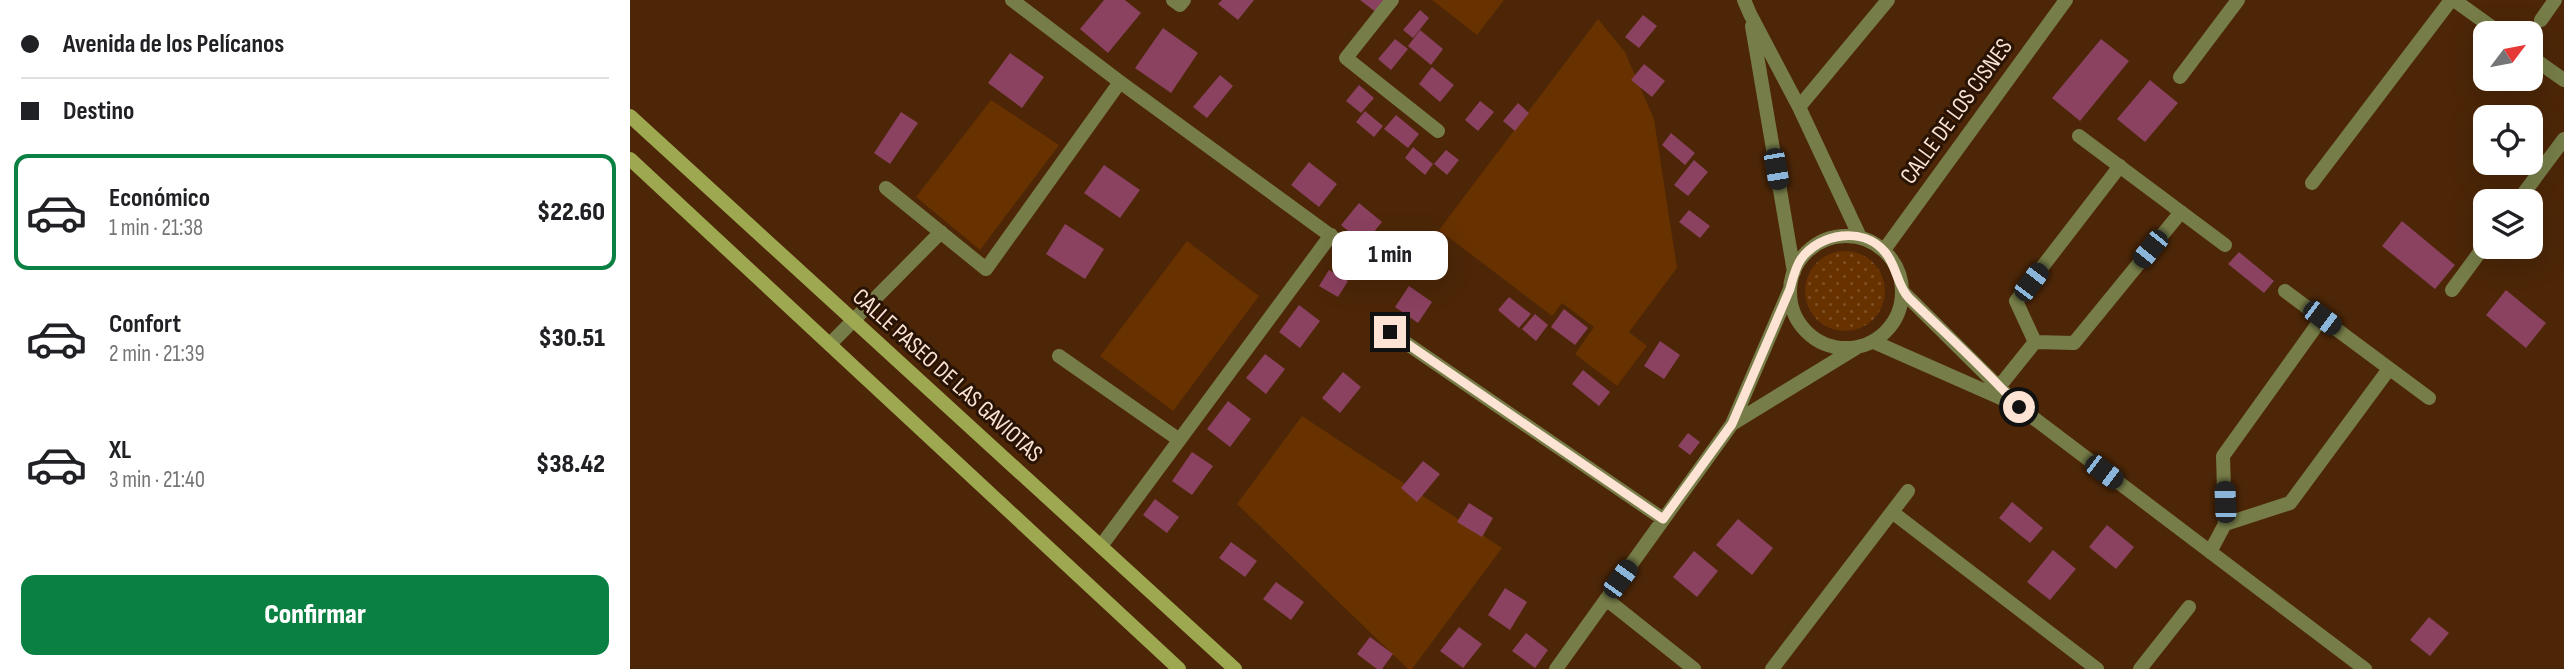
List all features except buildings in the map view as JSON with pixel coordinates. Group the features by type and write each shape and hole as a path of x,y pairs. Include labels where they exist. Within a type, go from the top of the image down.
{"main road":[{"name":"CALLE PASEO DE LAS GAVIOTAS","path":"630,116 1235,669"},
{"path":"630,159 1179,669"}],"street":[{"path":"1173,0 1180,5 1184,0"},
{"path":"1392,0 1346,58 1438,131"},
{"path":"1799,107 1888,0"},
{"name":"CALLE DE LOS CISNES","path":"1884,250 2066,0"},
{"path":"2180,77 2238,0"},
{"path":"2312,183 2453,0 2483,21"},
{"path":"2541,20 2555,0"},
{"path":"1012,1 1368,262"},
{"path":"1747,7 1799,107 1860,237"},
{"path":"1747,7 1794,272"},
{"path":"2543,65 2564,80"},
{"path":"886,188 986,270 1120,82"},
{"path":"2079,136 2225,245"},
{"path":"2527,189 2564,139"},
{"path":"2035,342 2017,301 2120,166"},
{"path":"2035,342 2074,343 2180,212"},
{"path":"830,344 941,232"},
{"path":"1101,546 1331,234"},
{"path":"1556,669 1732,424 1790,289 1794,272 1809,249 1820,242 1846,235 1860,237 1884,250 1895,265 1902,291 1900,312 1894,323 1874,342 1841,348 1810,334 1798,321 1790,289"},
{"path":"2452,290 2475,259"},
{"path":"1902,291 1997,390 2365,669"},
{"path":"2285,291 2429,398"},
{"path":"2210,552 2225,524 2223,456 2322,318"},
{"path":"1390,332 1663,519"},
{"path":"1874,342 1997,390"},
{"path":"1997,390 2035,342"},
{"path":"1732,424 1858,347"},
{"path":"1059,356 1178,439"},
{"path":"2225,524 2290,503 2389,369"},
{"path":"1772,669 1908,491"},
{"path":"1892,512 2097,669"},
{"path":"1606,599 1694,669"},
{"path":"2140,669 2189,607"}],"shaded area":[{"path":"1432,0 1504,0 1477,35"},
{"path":"1598,19 1625,52 1654,119 1677,268 1629,332 1647,346 1617,386 1575,354 1594,327 1562,303 1552,316 1439,230"},
{"path":"991,100 1059,145 980,250 916,197"},
{"path":"1187,241 1259,296 1173,411 1100,356"},
{"path":"1845,251 1860,254 1873,263 1882,276 1885,291 1882,306 1873,319 1860,328 1845,331 1830,328 1817,319 1808,306 1805,291 1808,276 1817,263 1830,254"},
{"path":"1302,416 1502,548 1412,669 1408,669 1237,504"}],"route":[{"path":"1390,332 1663,519 1732,424 1800,260 1809,249 1833,237 1860,237 1884,250 1895,265 1902,291 2019,407"}]}
